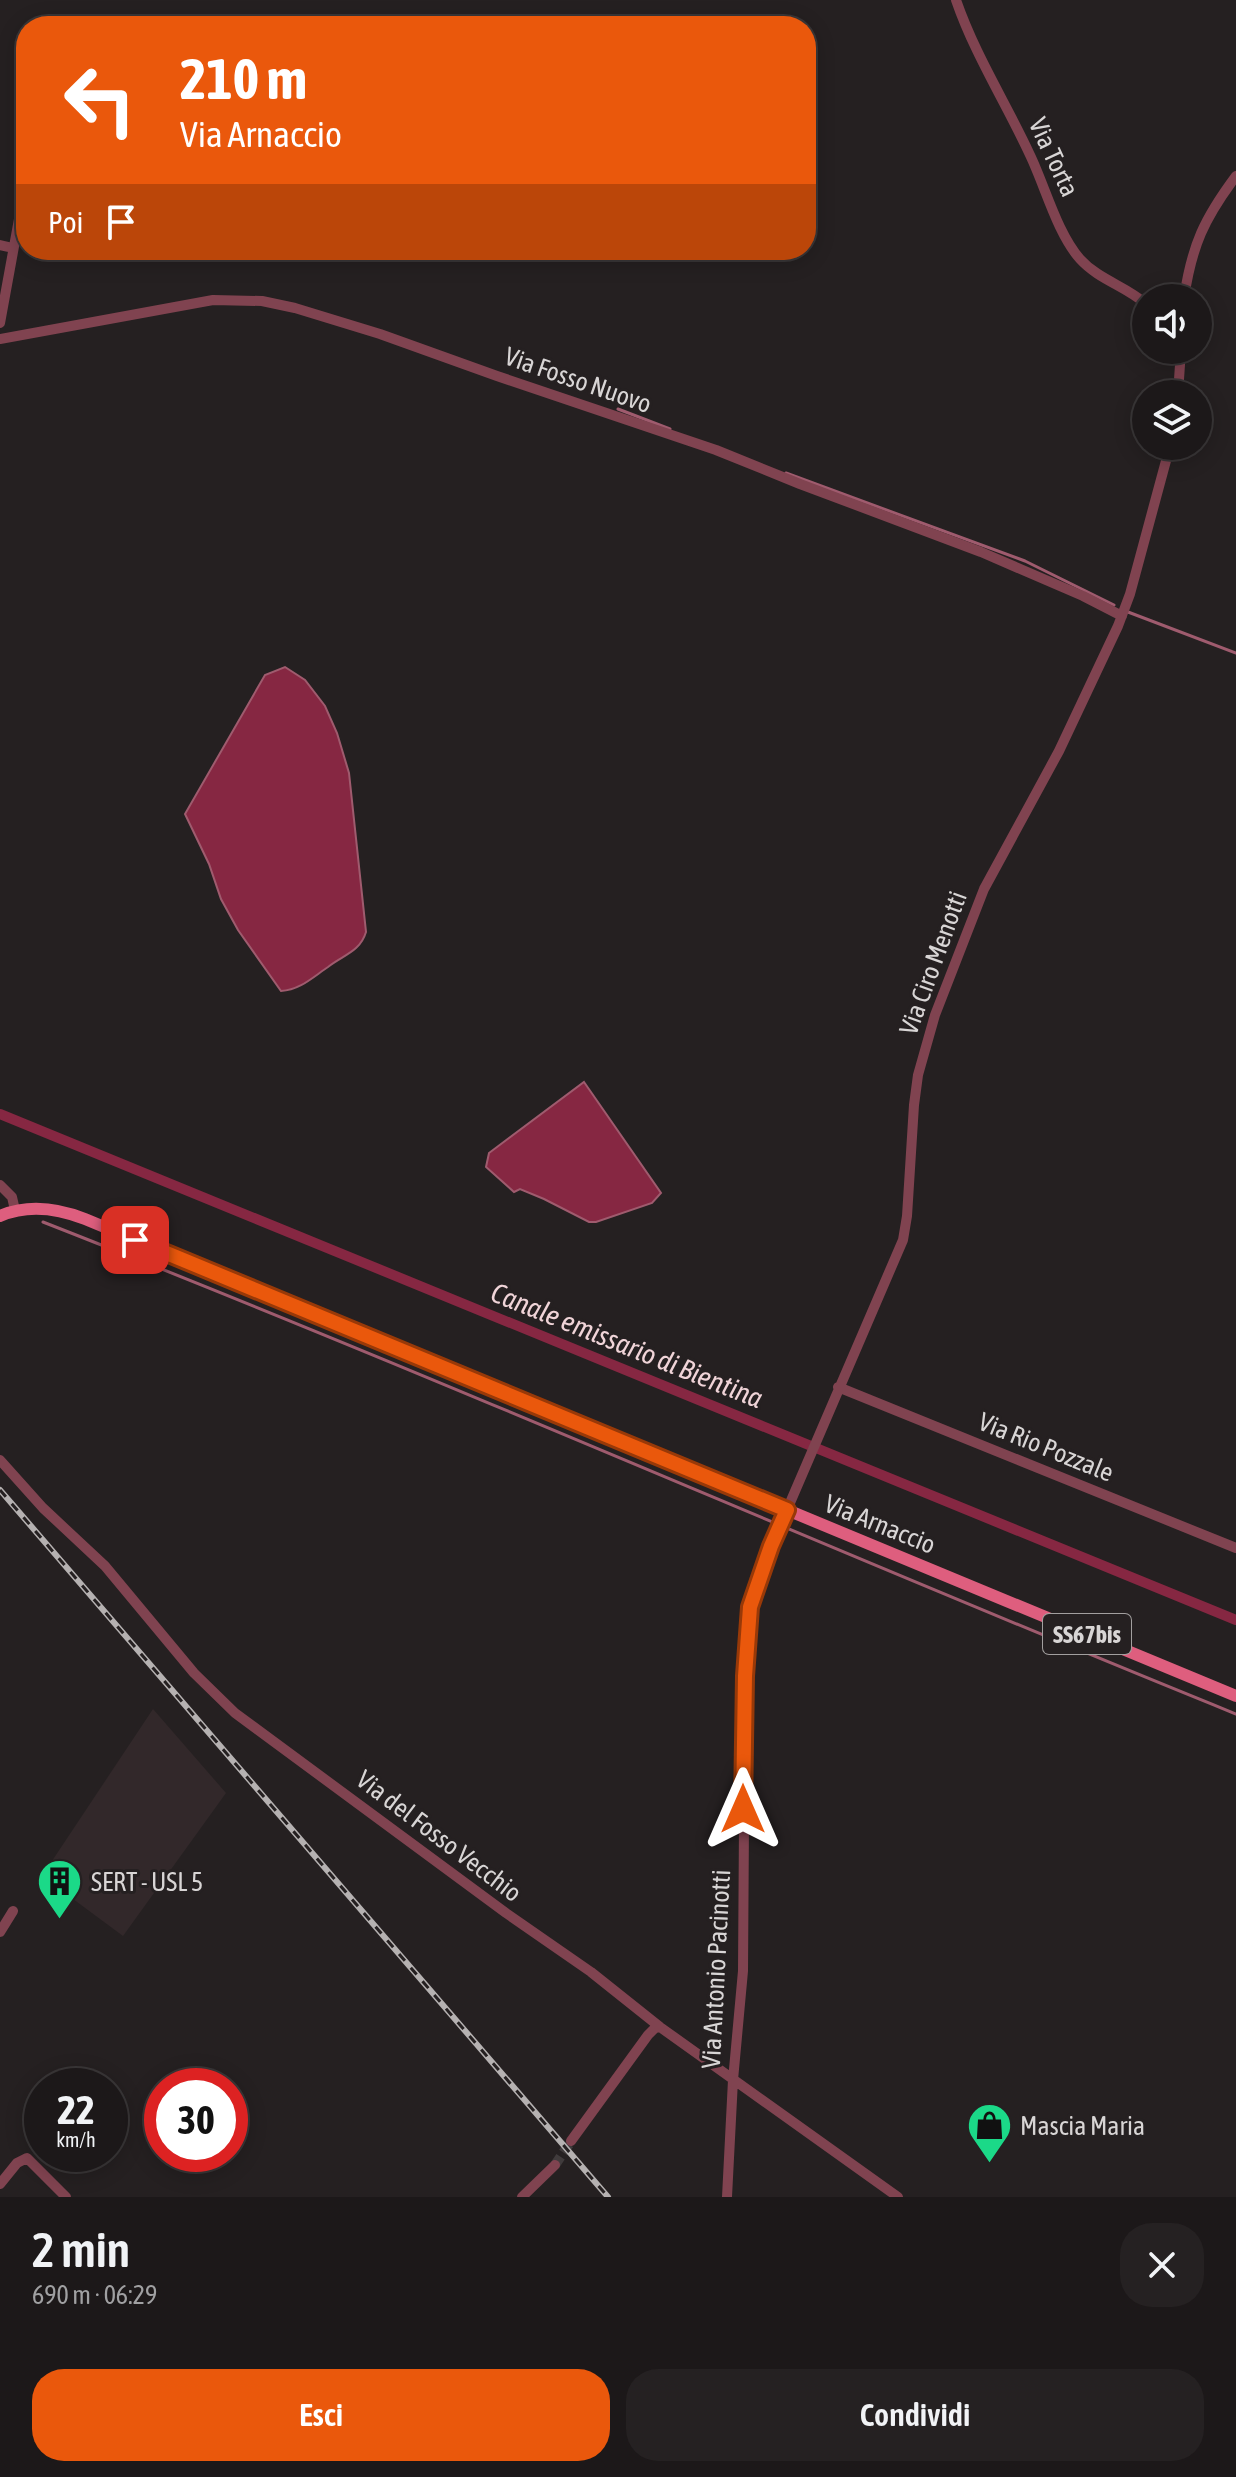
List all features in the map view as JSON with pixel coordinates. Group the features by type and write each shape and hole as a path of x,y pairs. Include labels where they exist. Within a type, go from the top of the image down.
{"main road":[{"name":"Via Arnaccio","path":"0,1216 15,1210 51,1209 85,1219 782,1521 1236,1696"}],"street":[{"name":"Via Torta","path":"956,0 975,48 1030,153 1074,250 1097,275 1132,294"},
{"path":"1186,284 1200,232 1213,206 1236,176"},
{"path":"0,323 16,233"},
{"path":"0,245 13,248"},
{"name":"Via Fosso Nuovo","path":"0,339 213,300 262,301 295,308 380,334 716,450 981,552 1122,616"},
{"name":"Via Ciro Menotti","path":"782,1521 906,1230 918,1075 945,989 984,889 1059,751 1122,616 1166,460"},
{"path":"0,1185 12,1197 15,1210"},
{"name":"Via Rio Pozzale","path":"838,1387 1236,1548"},
{"name":"Via del Fosso Vecchio","path":"0,1460 43,1508 105,1566 194,1673 235,1713 493,1904 591,1972 660,2027 898,2197"},
{"name":"Via Antonio Pacinotti","path":"727,2197 743,1971 746,1636 752,1597 782,1521"},
{"path":"0,1932 13,1911"},
{"path":"571,2141 648,2035 660,2027"},
{"path":"0,2184 17,2163 27,2158 66,2197"},
{"path":"522,2197 555,2165"}],"shaded area":[{"path":"285,667 305,680 325,706 337,733 349,773 366,932 360,944 350,952 300,986 281,991 238,930 221,899 209,864 185,814 265,675"},
{"path":"584,1082 661,1193 652,1203 596,1222 589,1222 520,1189 514,1192 486,1167 489,1153"},
{"path":"153,1709 226,1793 123,1936 42,1876"}],"waterway":[{"path":"618,409 670,429"},
{"path":"786,473 1025,561 1114,605"},
{"path":"1128,612 1236,653"},
{"name":"Canale emissario di Bientina","path":"0,1114 1236,1620"},
{"path":"43,1222 342,1342 1236,1714"}],"tunnel":[{"path":"555,2165 571,2141"}],"railway":[{"path":"0,1490 608,2197"}],"place":[{"name":"SERT - USL 5","path":"60,1921"},
{"name":"Mascia Maria","path":"989,2165"}],"route":[{"path":"135,1240 787,1510 762,1568 750,1607 746,1636 743,1809"}]}
